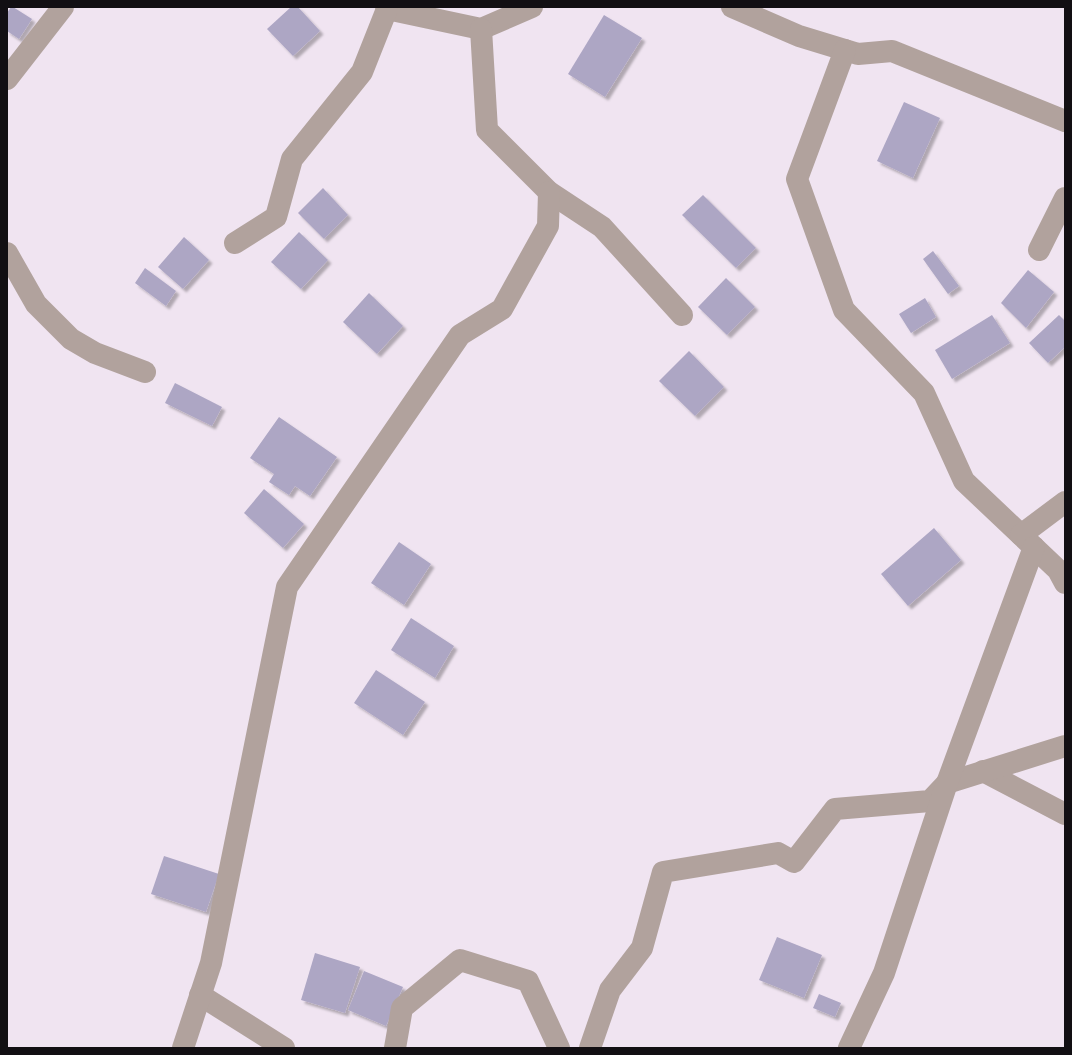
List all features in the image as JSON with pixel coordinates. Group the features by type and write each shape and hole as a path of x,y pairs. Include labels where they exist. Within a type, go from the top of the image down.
{"street":[{"path":"7,79 63,7"},
{"path":"235,243 276,217 292,159 362,72 386,8 481,29 532,7"},
{"path":"732,7 799,36 858,54 892,51 1065,121"},
{"path":"481,29 487,130 549,192 602,227 682,315"},
{"path":"845,50 797,179 844,310 924,393 964,481 1058,570 1065,583"},
{"path":"183,1048 211,963 287,587 460,335 502,309 548,226 549,192"},
{"path":"1039,250 1065,198"},
{"path":"7,253 36,304 71,339 95,353 145,372"},
{"path":"849,1048 884,972 1027,541 1065,502"},
{"path":"590,1048 610,990 642,948 663,872 778,853 794,862 835,809 930,801 947,783 1065,746"},
{"path":"983,771 1065,814"},
{"path":"395,1048 402,1008 460,960 528,981 559,1048"},
{"path":"200,995 284,1048"}],"building":[{"path":"11,7 32,19 19,39 7,31 7,13"},
{"path":"291,7 298,7 320,31 293,56 267,29"},
{"path":"604,15 642,38 605,97 568,74"},
{"path":"904,102 940,118 913,178 877,161"},
{"path":"323,188 348,215 324,239 298,213"},
{"path":"703,195 756,248 736,268 682,215"},
{"path":"299,232 328,260 301,289 271,262"},
{"path":"184,237 209,260 183,289 158,267"},
{"path":"933,251 959,286 948,294 923,259"},
{"path":"145,268 176,291 166,306 135,283"},
{"path":"1028,270 1054,292 1026,328 1001,303"},
{"path":"726,278 755,307 727,335 698,307"},
{"path":"369,293 403,326 377,354 343,322"},
{"path":"925,298 936,317 911,333 899,314"},
{"path":"992,315 1010,343 952,379 935,350"},
{"path":"1059,315 1065,321 1065,347 1048,363 1029,343"},
{"path":"689,351 724,387 695,416 659,381"},
{"path":"175,383 222,407 212,426 165,403"},
{"path":"279,417 337,457 310,496 295,486 289,495 269,482 274,474 250,458"},
{"path":"264,489 304,524 283,548 244,513"},
{"path":"934,528 961,560 908,606 881,574"},
{"path":"399,542 431,564 404,605 371,583"},
{"path":"411,618 454,646 435,678 391,650"},
{"path":"376,670 425,702 403,735 354,703"},
{"path":"164,856 219,874 206,912 151,894"},
{"path":"777,937 822,955 804,998 759,980"},
{"path":"315,953 360,967 345,1013 301,1000"},
{"path":"364,971 403,987 386,1026 348,1010"},
{"path":"819,994 841,1003 835,1017 813,1008"}]}
